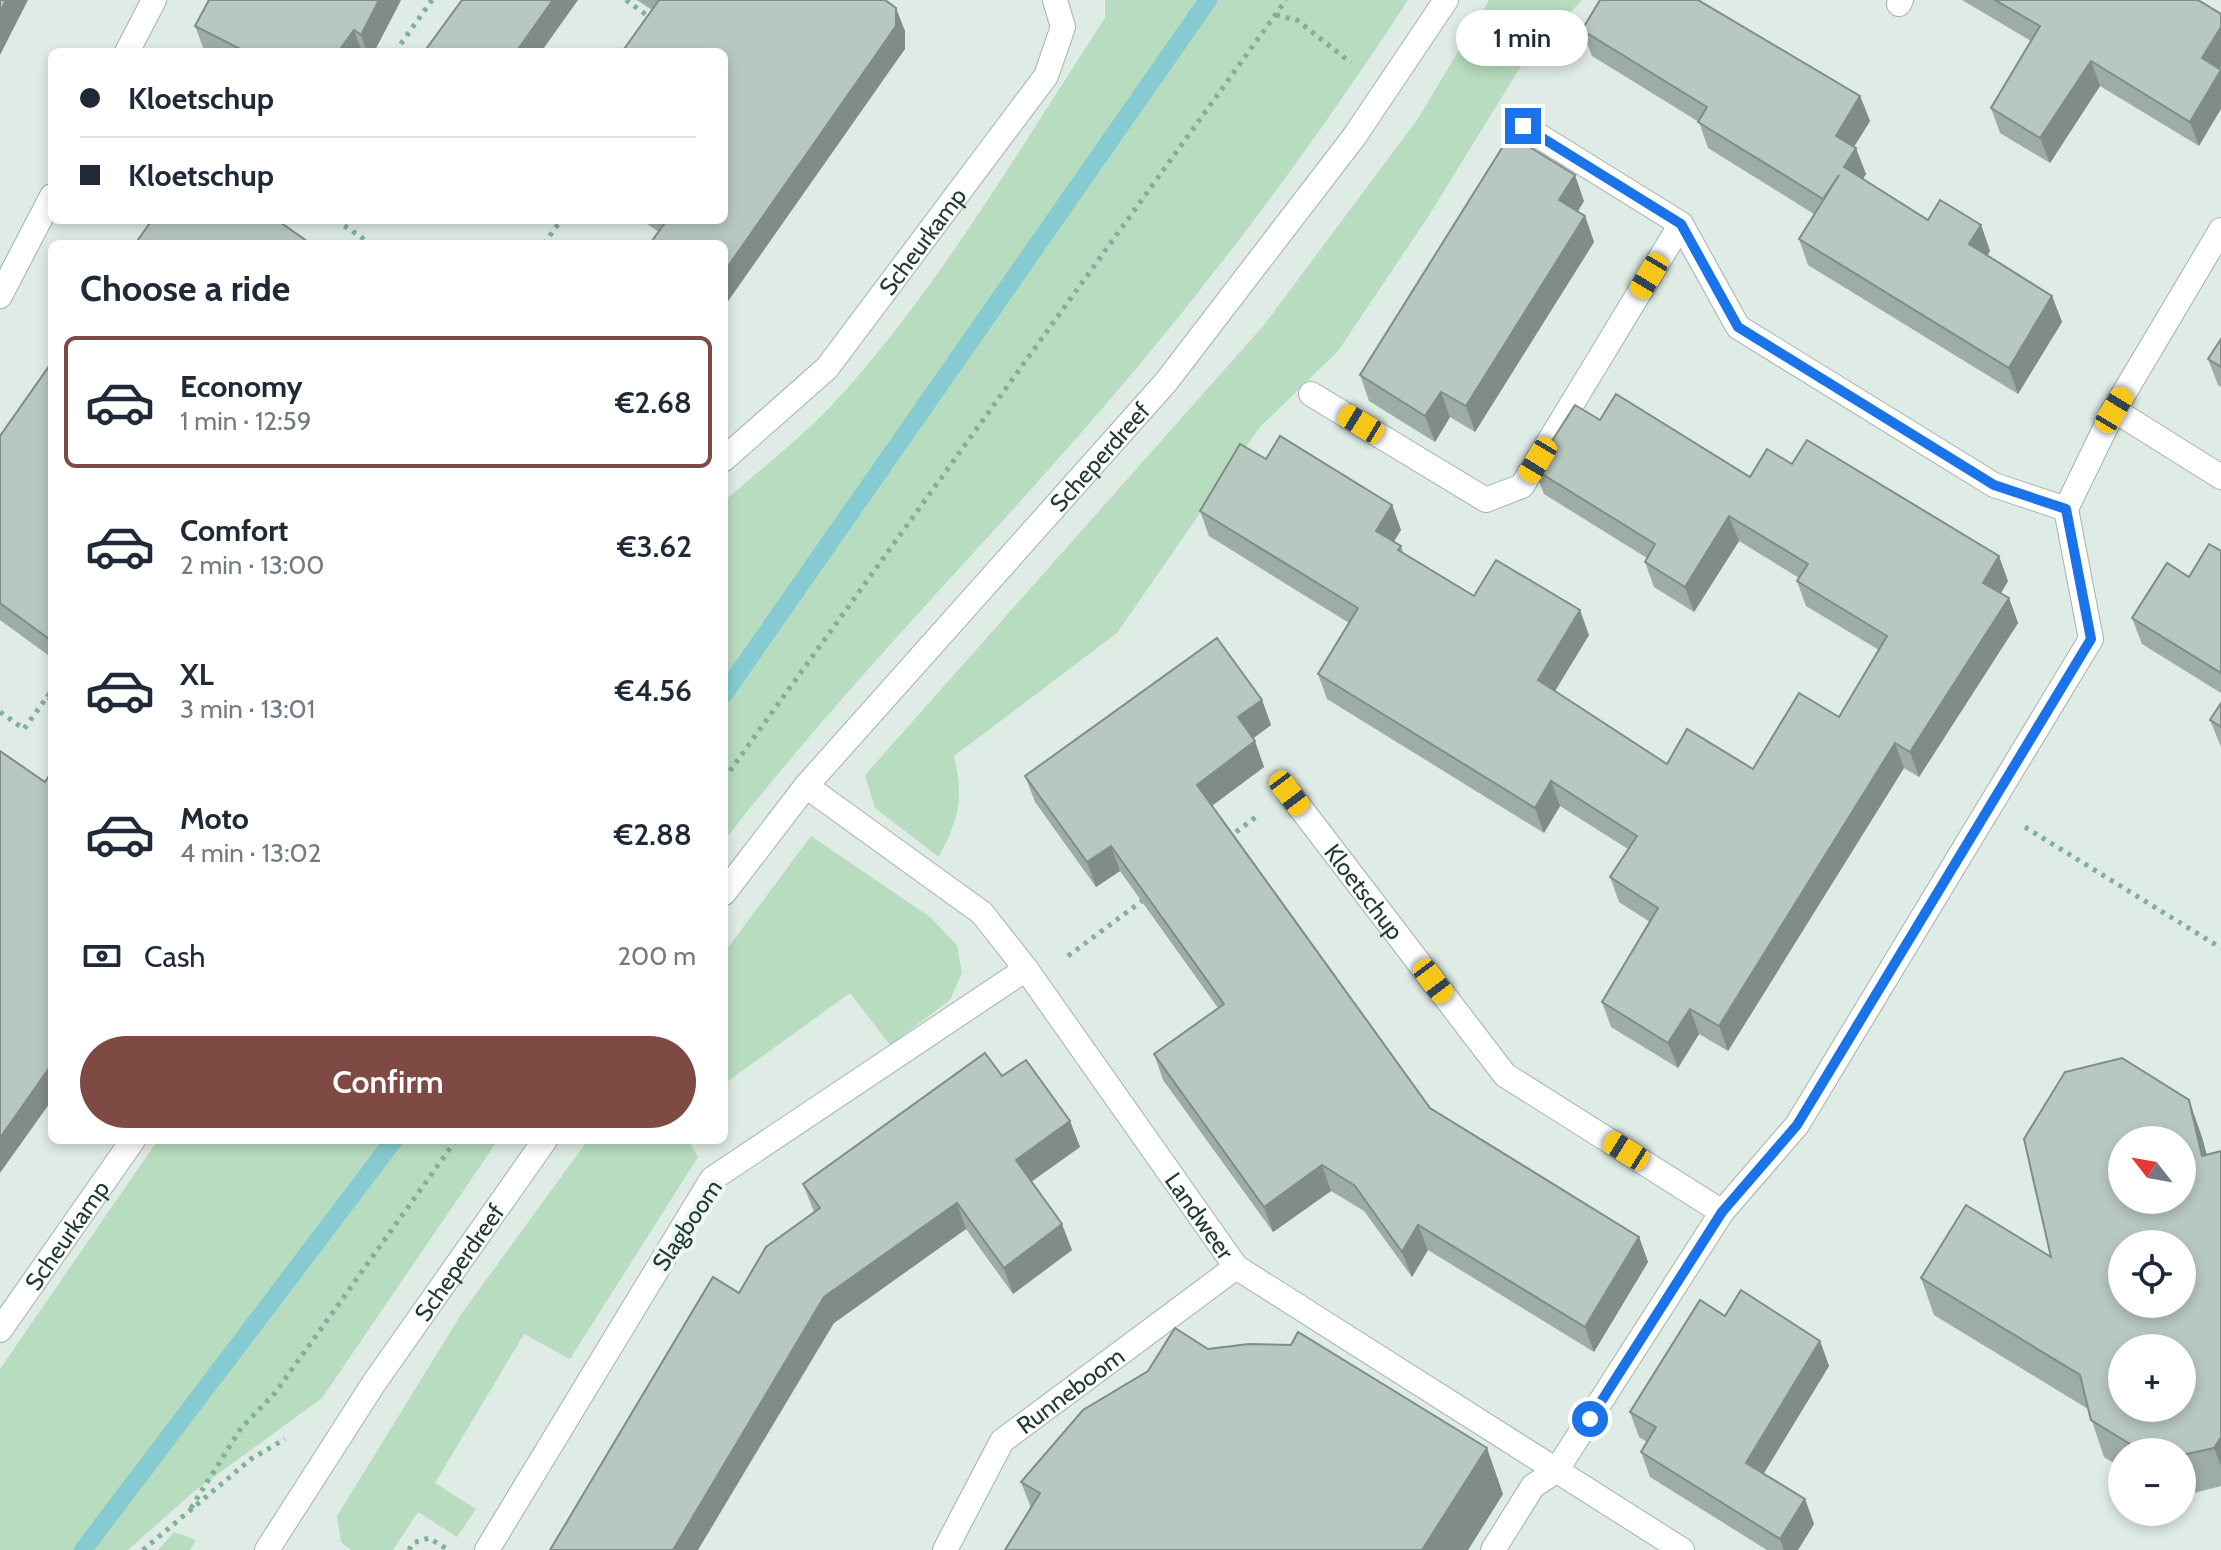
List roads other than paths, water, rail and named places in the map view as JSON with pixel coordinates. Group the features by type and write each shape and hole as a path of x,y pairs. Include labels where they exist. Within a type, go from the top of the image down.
{"street":[{"path":"129,48 154,0"},
{"name":"Scheurkamp","path":"728,452 827,368 1046,76 1063,27 1055,0"},
{"name":"Scheperdreef","path":"728,888 806,786 1166,382 1251,276 1384,93 1446,0"},
{"path":"1523,126 1681,224 1738,327 1994,485 2066,509"},
{"path":"0,296 48,204"},
{"path":"1311,394 1486,500 1522,486 1681,224"},
{"path":"1493,1550 1533,1486 1556,1471 1722,1212 1797,1125 1993,807 2091,639 2066,509 2114,410 2221,230"},
{"path":"2114,410 2221,477"},
{"name":"Landweer","path":"806,786 982,913 1031,975 1236,1267 1682,1550"},
{"name":"Kloetschup","path":"1289,793 1505,1075 1722,1212"},
{"name":"Slagboom","path":"487,1550 712,1179 1031,975"},
{"name":"Scheurkamp","path":"0,1330 130,1144"},
{"name":"Scheperdreef","path":"278,1546 374,1383 542,1144"},
{"name":"Runneboom","path":"945,1550 1002,1441 1236,1267"}],"waterway":[{"path":"728,688 1208,0"},
{"path":"83,1550 391,1144"}]}
